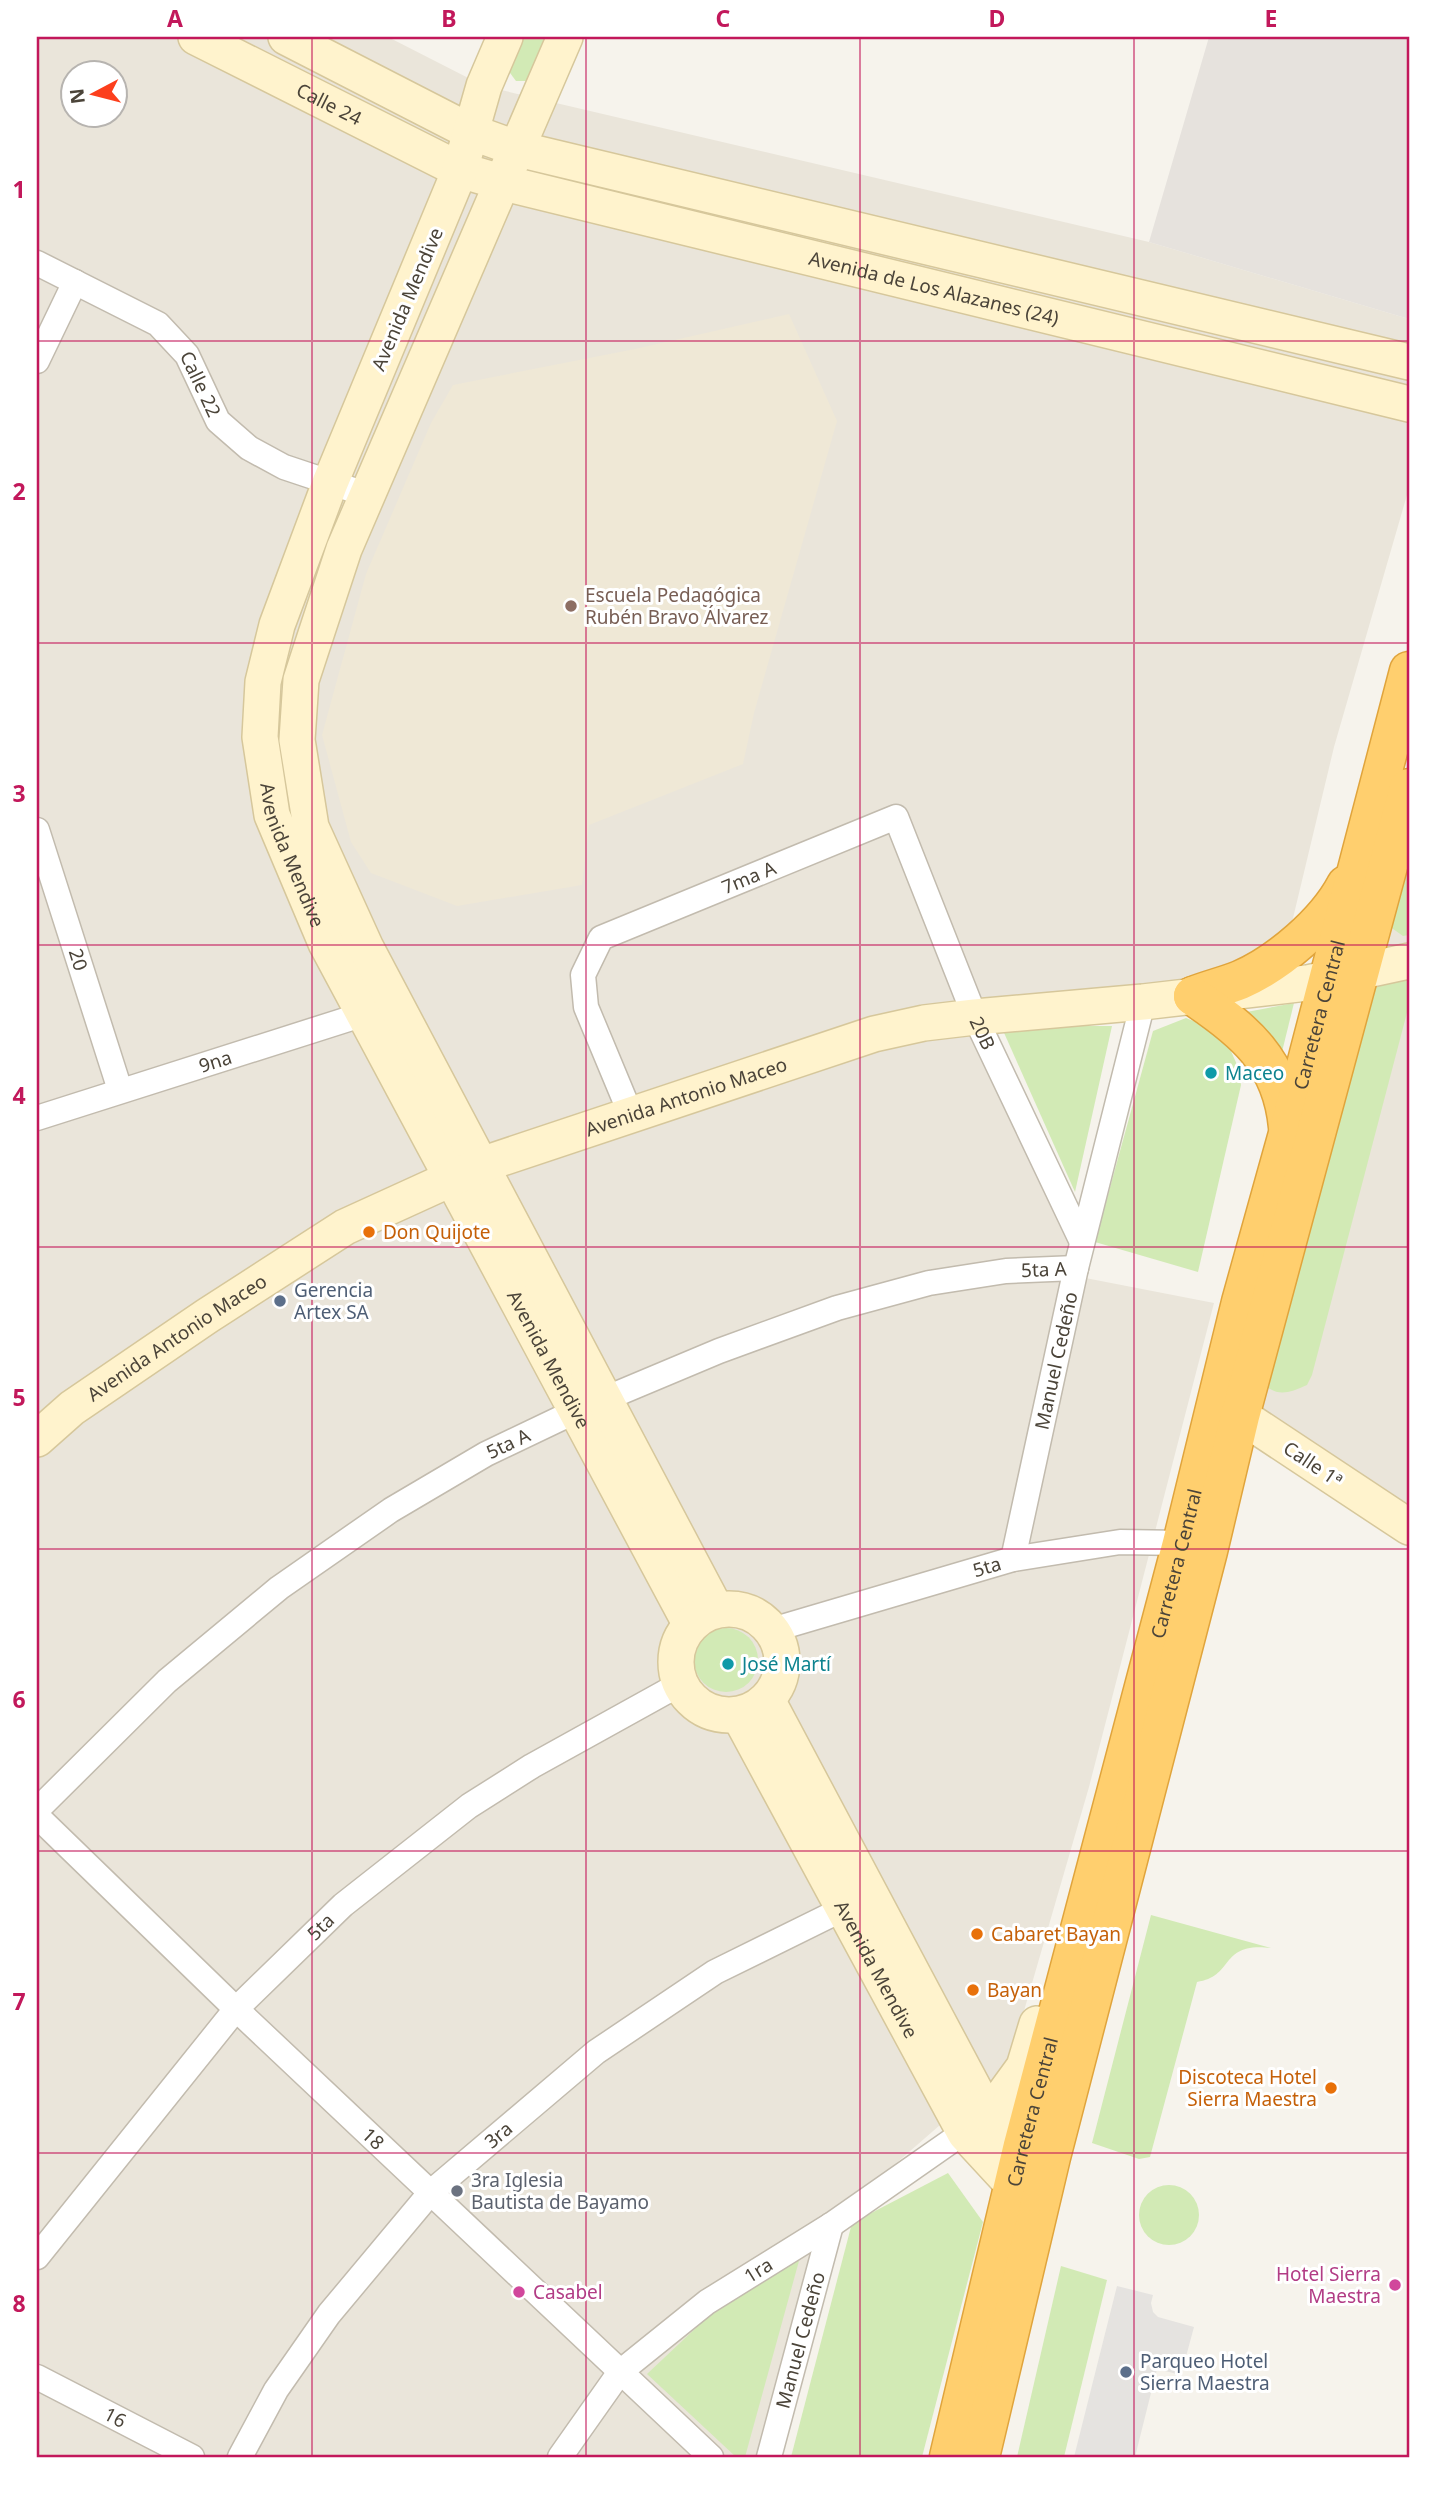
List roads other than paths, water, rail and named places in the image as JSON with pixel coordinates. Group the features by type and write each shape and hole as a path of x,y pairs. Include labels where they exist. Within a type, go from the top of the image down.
{"highway":[{"name":"Carretera Central","path":"1037,2151 1344,975 1359,859 1409,671"},
{"name":"Carretera Central","path":"1229,1408 1241,1302 1289,1130 1409,788"},
{"path":"1193,996 1242,979 1283,955 1324,916 1344,890 1359,859"},
{"path":"1193,996 1231,1021 1262,1056 1281,1086 1289,1130"},
{"name":"Carretera Central","path":"980,2457 1028,2192 1106,1830 1195,1547"},
{"name":"Carretera Central","path":"949,2457 1028,2192"}],"street":[{"name":"Calle 24","path":"196,37 460,170"},
{"path":"286,37 471,132 518,149"},
{"name":"Avenida Mendive","path":"505,37 484,86 460,170 330,483 277,625 263,682 260,737 272,815 326,943 380,1009 703,1617"},
{"name":"Avenida Mendive","path":"380,1009 362,940 312,827 297,740 301,680 344,549 565,37"},
{"name":"Avenida de Los Alazanes (24)","path":"518,149 1409,362"},
{"name":"Avenida de Los Alazanes (24)","path":"460,170 1409,404"},
{"name":"Calle 22","path":"37,263 158,324 187,355 218,421 249,448 284,467 368,495"},
{"path":"37,361 75,282"},
{"name":"7ma A","path":"631,1115 586,1007 583,975 601,938 897,817"},
{"name":"20B","path":"897,817 975,1017 1082,1242"},
{"name":"20","path":"37,830 120,1090"},
{"name":"Avenida Antonio Maceo","path":"37,1439 72,1408 345,1227 466,1172 874,1034 924,1023 1307,983 1409,961"},
{"name":"Manuel Cedeño","path":"1013,1559 1082,1242 1143,1002"},
{"name":"9na","path":"37,1118 380,1009"},
{"name":"5ta A","path":"37,1810 167,1681 279,1588 391,1510 486,1454 719,1352 837,1308 929,1283 1006,1271 1076,1268"},
{"name":"Calle 1ª","path":"1229,1408 1409,1527"},
{"name":"5ta","path":"772,1630 1013,1559 1120,1542 1195,1547"},
{"path":"741,1609 764,1621 772,1630 779,1644 781,1674 776,1688 753,1707 721,1715 704,1709 690,1698 680,1684 676,1659 683,1635 703,1617 741,1609"},
{"name":"5ta","path":"37,2257 236,2009 343,1905 469,1806 532,1766 680,1684"},
{"name":"Avenida Mendive","path":"753,1707 977,2124 1028,2192"},
{"name":"18","path":"37,1816 236,2009 711,2457"},
{"path":"977,2124 1024,2067 1069,1909 1106,1830"},
{"name":"3ra","path":"240,2457 276,2390 329,2314 431,2192 596,2052 715,1972 857,1901"},
{"name":"Avenida Mendive","path":"977,2124 1037,2151"},
{"name":"1ra","path":"560,2457 620,2372 707,2302 831,2225 977,2124"},
{"name":"Manuel Cedeño","path":"769,2457 831,2225"},
{"name":"16","path":"37,2377 192,2457"}],"place":[{"name":"Escuela Pedagógica Rubén Bravo Álvarez","path":"571,606"},
{"name":"Maceo","path":"1211,1073"},
{"name":"Don Quijote","path":"369,1232"},
{"name":"Gerencia Artex SA","path":"280,1301"},
{"name":"José Martí","path":"728,1664"},
{"name":"Cabaret Bayan","path":"977,1934"},
{"name":"Bayan","path":"973,1990"},
{"name":"Discoteca Hotel Sierra Maestra","path":"1331,2088"},
{"name":"3ra Iglesia Bautista de Bayamo","path":"457,2191"},
{"name":"Hotel Sierra Maestra","path":"1395,2285"},
{"name":"Casabel","path":"519,2292"},
{"name":"Parqueo Hotel Sierra Maestra","path":"1126,2372"}]}
